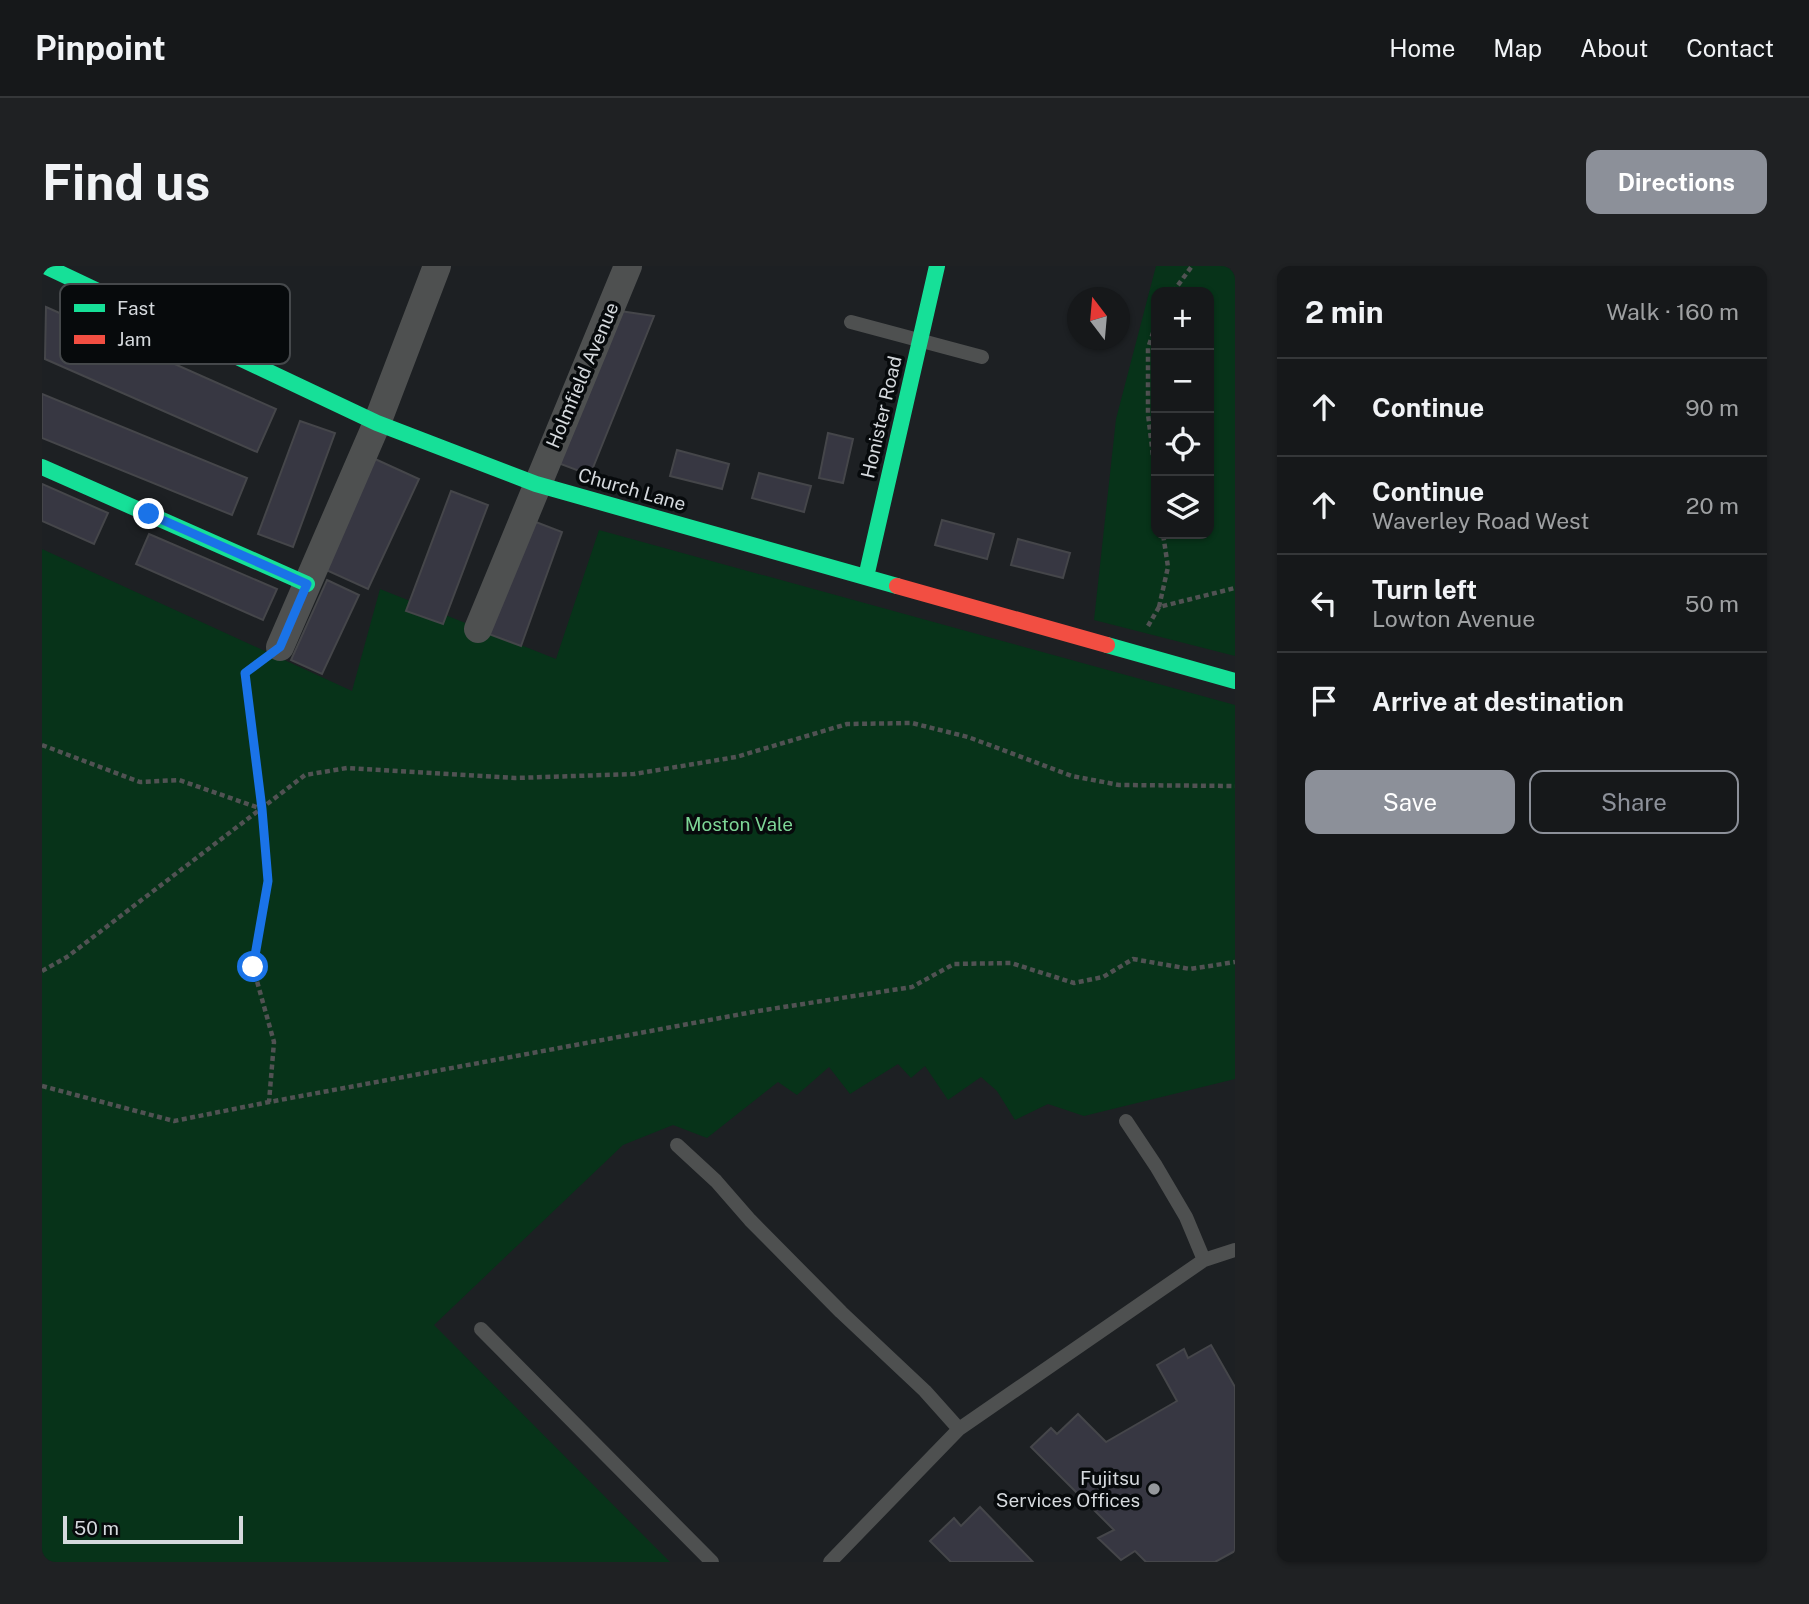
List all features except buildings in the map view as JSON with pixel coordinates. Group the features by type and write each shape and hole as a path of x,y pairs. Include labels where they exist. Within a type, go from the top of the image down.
{"street":[{"name":"Church Lane","path":"44,266 82,284"},
{"name":"Holmfield Avenue","path":"478,629 628,266"},
{"name":"Honister Road","path":"866,577 937,266"},
{"path":"280,647 377,423 427,271"},
{"name":"Church Lane","path":"252,364 377,423 536,484 1235,681"},
{"path":"42,467 307,584"}],"lane":[{"path":"851,322 982,357"},
{"path":"1126,1121 1186,1217 1204,1260"},
{"path":"677,1145 716,1181 750,1220 841,1312 925,1391 959,1429"},
{"path":"830,1562 959,1429 1204,1260 1235,1250"},
{"path":"481,1329 712,1562"}],"path":[{"path":"1177,287 1192,266"},
{"path":"1151,339 1148,348 1148,414 1155,476"},
{"path":"1144,632 1159,607 1168,567 1164,539"},
{"path":"1159,607 1235,588"},
{"path":"269,1102 274,1042 253,967 268,881 245,673 280,647"},
{"path":"42,971 67,957 305,775 347,768 515,778 634,774 736,757 847,724 912,723 968,737 1072,776 1119,785 1235,786"},
{"path":"42,745 140,782 179,780 262,809"},
{"path":"42,1086 174,1121 758,1011 912,987 954,964 1011,963 1074,983 1103,977 1133,959 1190,970 1235,962"}],"green space":[{"path":"1156,266 1235,266 1235,656 1094,620 1116,419"},
{"name":"Moston Vale","path":"599,530 1235,705 1235,1079 1084,1116 1048,1104 1015,1120 997,1091 981,1077 948,1100 925,1066 911,1078 898,1064 850,1094 829,1067 797,1095 778,1082 707,1138 673,1125 623,1145 434,1325 670,1562 42,1562 42,549 352,691 380,589 556,659"}],"traffic: fast":[{"path":"45,266 83,284"},
{"path":"866,577 937,266"},
{"path":"252,364 377,423 536,484 897,586"},
{"path":"42,467 307,584"},
{"path":"1107,645 1235,681"}],"traffic: jam":[{"path":"897,586 1107,645"}],"place":[{"name":"Fujitsu Services Offices","path":"1154,1489"}],"route":[{"path":"149,514 307,584 280,647 245,673 268,881 253,967"}]}
